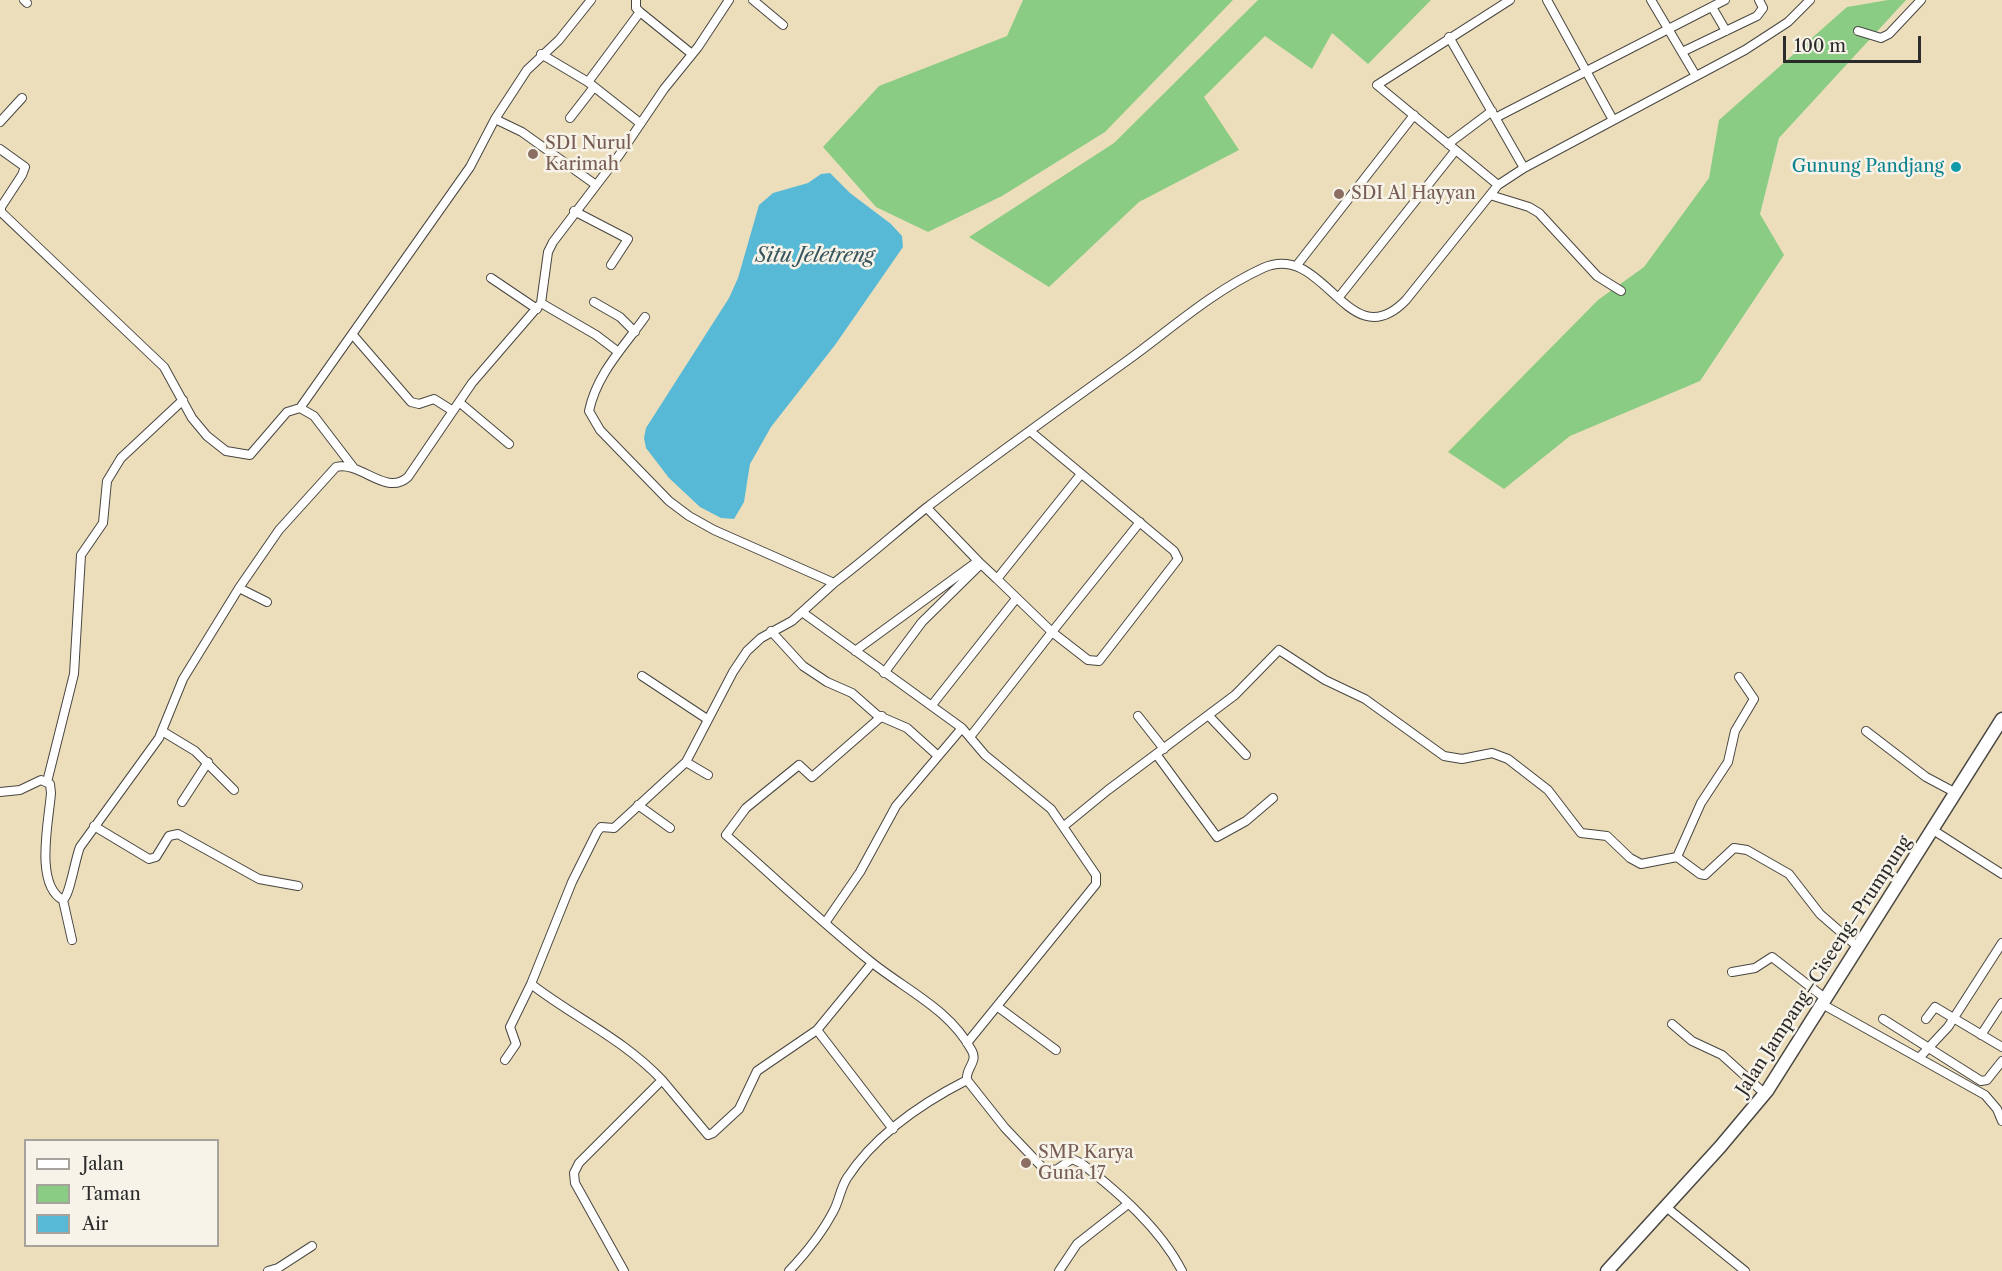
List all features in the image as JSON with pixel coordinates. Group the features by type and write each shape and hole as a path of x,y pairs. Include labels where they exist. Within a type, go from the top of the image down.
{"main road":[{"name":"Jalan Jampang–Ciseeng–Prumpung","path":"1607,1271 1764,1094 1934,830 2002,718"}],"street":[{"path":"0,149 25,167 1,207 1,212 158,360 192,418 207,436 225,451 250,454 287,412 300,408 470,167 495,119 527,70 541,54 559,40 591,0"},
{"path":"636,0 636,8 640,12 692,54"},
{"path":"72,940 63,900 68,893 73,863 94,826 162,731 183,679 239,588 279,530 331,472 342,466 353,467 390,485 402,482 459,402 539,306 548,252 574,211 596,185 729,0"},
{"path":"753,0 764,3 783,25"},
{"path":"1498,185 1377,85 1510,0"},
{"path":"1547,0 1613,120"},
{"path":"1652,0 1696,76"},
{"path":"1448,144 1494,114 1586,72 1725,0"},
{"path":"1682,52 1726,32 1761,12 1763,8 1759,0"},
{"path":"505,1060 516,1044 510,1027 531,984 568,891 597,832 601,827 614,828 686,762 707,719 747,651 771,631 792,621 834,583 927,508 1185,316 1237,282 1275,264 1297,265 1365,317 1390,314 1406,300 1498,185 1524,168 1745,50 1781,27 1810,0"},
{"path":"1858,31 1881,38 1888,34 1921,0"},
{"path":"1712,7 1726,32"},
{"path":"570,118 640,12"},
{"path":"1449,37 1524,168"},
{"path":"541,54 591,84 640,123"},
{"path":"0,122 22,98"},
{"path":"1297,265 1414,115"},
{"path":"495,119 522,132 596,185"},
{"path":"1339,297 1455,151"},
{"path":"1490,195 1529,207 1539,213 1597,276 1621,291"},
{"path":"574,211 628,239 611,265"},
{"path":"491,278 539,306 596,334 617,351"},
{"path":"594,302 620,317 635,332"},
{"path":"645,317 635,332 617,351 592,399 589,411 600,430 669,501 700,524 834,583"},
{"path":"353,335 411,402 419,404 434,399 453,411"},
{"path":"63,900 57,897 50,886 45,865 51,793 47,782 74,674 81,555 103,523 107,481 121,458 183,400"},
{"path":"459,402 509,444"},
{"path":"300,408 314,416 353,467"},
{"path":"927,508 1015,600 1052,632 1088,660 1095,662 1104,657 1177,564 1178,559 1174,551 1030,431"},
{"path":"997,579 1081,474"},
{"path":"970,738 1140,522"},
{"path":"855,651 980,562"},
{"path":"884,674 922,622 980,562"},
{"path":"239,588 267,602"},
{"path":"932,705 1015,600"},
{"path":"802,612 884,674 932,705 962,728 985,755 1051,809 1095,872 1096,884 1026,967 998,1007 967,1043"},
{"path":"771,631 803,666 826,682 852,693 882,716 907,728 937,755"},
{"path":"1064,826 1156,754 1209,717 1235,695 1276,652 1282,651 1325,680 1365,699 1444,756 1462,759 1492,753 1508,759 1548,790 1581,832 1607,836 1636,862 1646,865 1664,858 1677,857 1700,874 1706,875 1734,848 1747,850 1789,874 1820,914 1859,948"},
{"path":"642,676 707,719"},
{"path":"1677,857 1701,803 1728,762 1735,731 1754,699 1739,677"},
{"path":"882,716 812,777 799,765 746,808 726,835 872,963 930,1004 967,1043 974,1056 967,1073 967,1080 1005,1128 1043,1168 1053,1170 1069,1160 1076,1160 1128,1204 1170,1251 1182,1271"},
{"path":"1138,716 1164,748"},
{"path":"1209,717 1246,755"},
{"path":"825,923 860,872 896,806 962,728"},
{"path":"162,731 182,742 208,762 234,790"},
{"path":"1866,731 1926,777 1956,793"},
{"path":"1156,754 1217,837 1246,821 1273,798"},
{"path":"182,802 208,762"},
{"path":"686,762 708,775"},
{"path":"0,792 21,790 41,780 47,782"},
{"path":"638,805 670,828"},
{"path":"94,826 149,859 156,857 169,836 178,834 259,879 298,886"},
{"path":"1934,830 2002,874"},
{"path":"1919,1058 1930,1049 1954,1017 2002,943"},
{"path":"1732,972 1755,968 1772,957 1824,1001 1985,1095 1997,1109 2002,1121"},
{"path":"531,984 556,1003 612,1037 662,1080 708,1135 739,1109 757,1071 817,1030 852,991 872,963"},
{"path":"1981,1035 2002,1003"},
{"path":"998,1007 1056,1050"},
{"path":"1926,1019 1935,1007 2002,1047"},
{"path":"1883,1019 1985,1082 2002,1061"},
{"path":"1672,1024 1692,1041 1722,1055 1764,1094"},
{"path":"817,1030 893,1129"},
{"path":"624,1271 575,1183 574,1173 579,1163 662,1080"},
{"path":"789,1271 834,1211 847,1178 893,1129 942,1093 967,1080"},
{"path":"1059,1271 1077,1244 1128,1204"},
{"path":"1666,1207 1745,1271"},
{"path":"268,1271 278,1269 312,1246"}],"green space":[{"path":"1023,0 1233,0 1105,132 1002,196 928,232 876,207 823,147 879,86 1007,36"},
{"path":"1258,0 1431,0 1368,64 1332,33 1312,69 1265,36 1204,97 1239,150 1139,202 1049,287 969,237 1114,143"},
{"path":"1888,0 1906,0 1779,138 1760,214 1784,255 1700,381 1570,436 1504,489 1448,452 1598,300 1644,267 1709,178 1719,120 1847,7"}],"water":[{"name":"Situ Jeletreng","path":"830,173 850,193 891,224 902,236 903,247 835,345 771,427 750,464 744,502 734,519 721,518 700,507 669,478 646,448 644,438 646,428 729,298 738,278 759,205 773,193 808,183 821,174"}],"place":[{"name":"SDI Nurul Karimah","path":"533,154"},
{"name":"Gunung Pandjang","path":"1956,167"},
{"name":"SDI Al Hayyan","path":"1339,194"},
{"name":"SMP Karya Guna 17","path":"1026,1163"}]}
